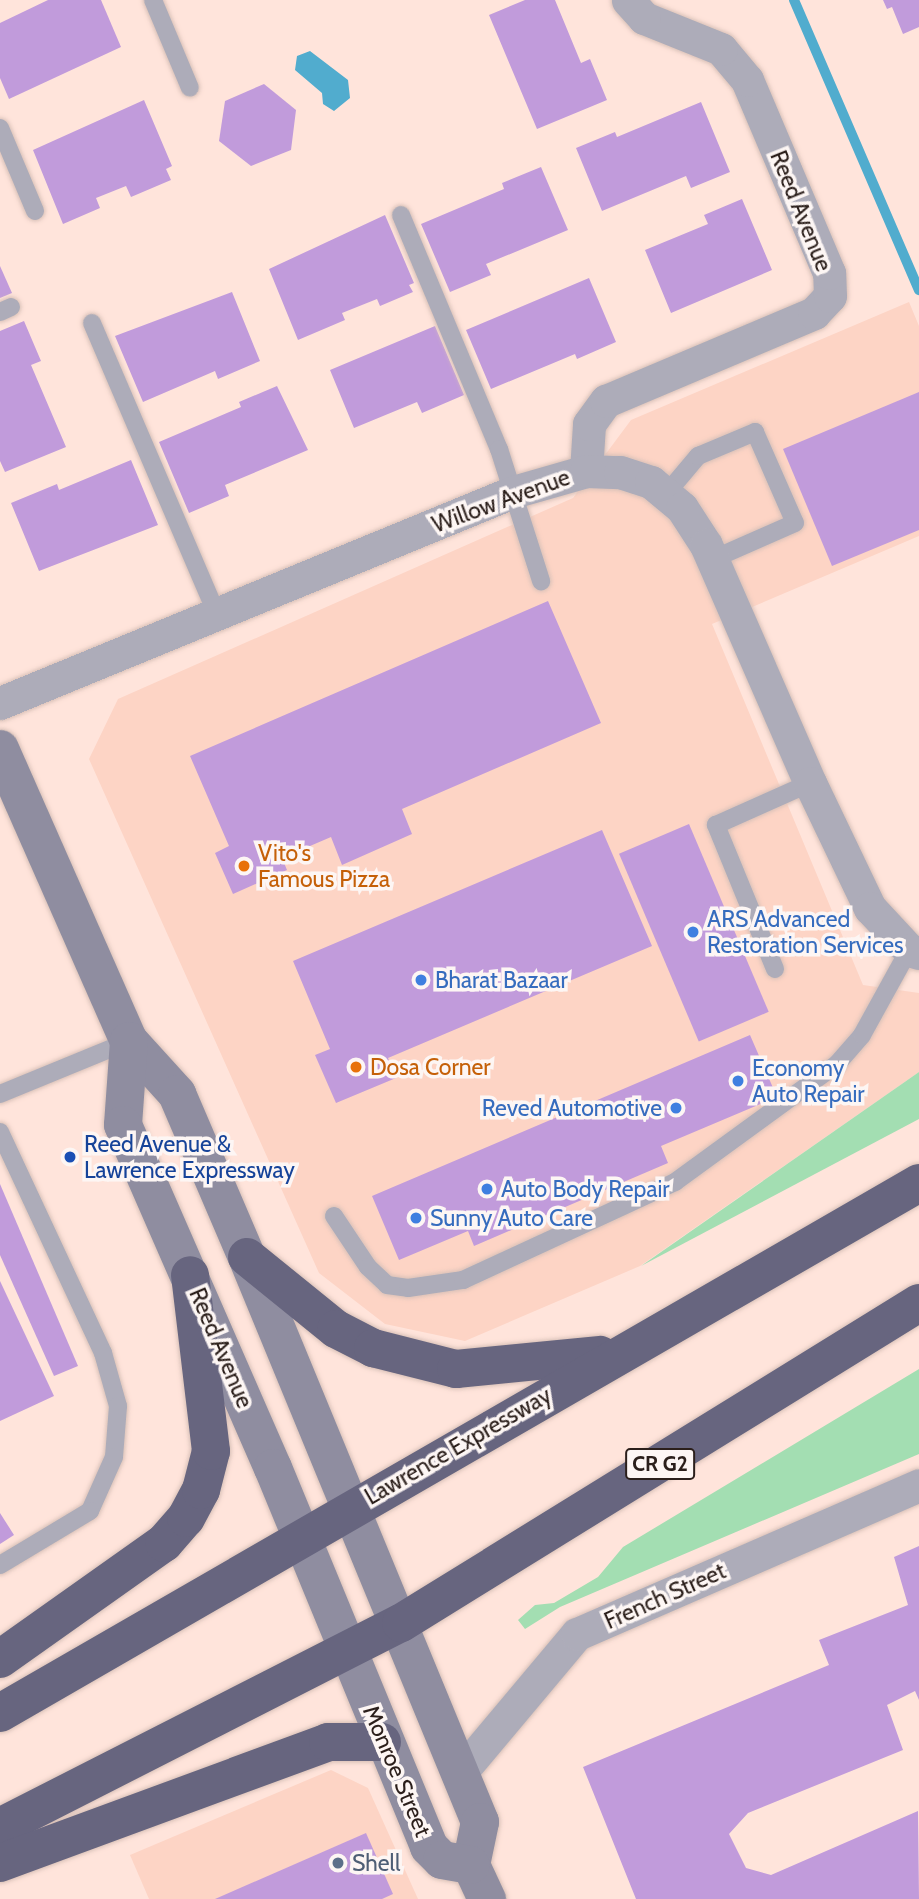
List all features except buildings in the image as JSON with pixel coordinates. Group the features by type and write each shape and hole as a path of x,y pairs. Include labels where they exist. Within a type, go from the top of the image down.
{"highway":[{"name":"Lawrence Expressway","path":"0,1713 349,1508 919,1183"},
{"path":"247,1257 336,1329 373,1348 414,1359 456,1369 479,1369 619,1353"},
{"path":"0,1659 146,1558 186,1518 201,1490 211,1451 190,1275"},
{"name":"CR G2","path":"0,1827 401,1623 919,1303"},
{"path":"0,1863 328,1742 383,1742"}],"main road":[{"name":"Reed Avenue","path":"0,749 129,1041 177,1094 247,1257 349,1508 401,1623"},
{"name":"Reed Avenue","path":"129,1041 123,1125 190,1275 301,1537 346,1651"},
{"name":"Monroe Street","path":"401,1623 480,1822 476,1889"},
{"name":"Monroe Street","path":"346,1651 429,1847 476,1889"}],"street":[{"name":"Reed Avenue","path":"586,471 589,425 606,401 814,313 830,296 829,273 747,80 721,49 644,18 628,0"},
{"name":"Willow Avenue","path":"0,703 513,492 586,471 620,472 651,482 681,508 713,559 810,783 870,908 914,952"},
{"name":"French Street","path":"461,1772 577,1634 919,1485"}],"lane":[{"path":"153,0 190,88"},
{"path":"0,128 35,211"},
{"path":"401,215 499,449 541,581"},
{"path":"92,323 217,614"},
{"path":"666,494 698,456 755,432 795,523 713,559"},
{"path":"775,969 716,825 810,783"},
{"path":"334,1216 368,1267 387,1285 408,1288 463,1280 675,1182 837,1064 862,1035 914,952"},
{"path":"0,1094 129,1041"},
{"path":"0,1132 103,1353 118,1406 114,1457 90,1511 0,1565"}],"shaded area":[{"path":"909,302 919,326 919,536 712,624 863,985 919,993 919,1072 640,1266 465,1341 385,1324 319,1273 89,759 118,699 573,498 631,420"},
{"path":"331,1770 368,1788 418,1899 149,1899 130,1855"}],"green space":[{"path":"919,1072 919,1119 641,1266"},
{"path":"919,1369 919,1454 560,1607 525,1629 518,1620 535,1605 554,1603 598,1577 623,1547"}],"water":[{"path":"310,51 348,80 350,98 334,111 323,104 322,93 295,70 297,56"}],"waterway":[{"path":"794,0 919,290"}],"place":[{"name":"Vito's Famous Pizza","path":"244,866"},
{"name":"ARS Advanced Restoration Services","path":"693,932"},
{"name":"Bharat Bazaar","path":"421,980"},
{"name":"Dosa Corner","path":"356,1067"},
{"name":"Economy Auto Repair","path":"738,1081"},
{"name":"Reved Automotive","path":"676,1108"},
{"name":"Reed Avenue & Lawrence Expressway","path":"70,1157"},
{"name":"Auto Body Repair","path":"487,1189"},
{"name":"Sunny Auto Care","path":"416,1218"},
{"name":"Shell","path":"338,1863"}]}
